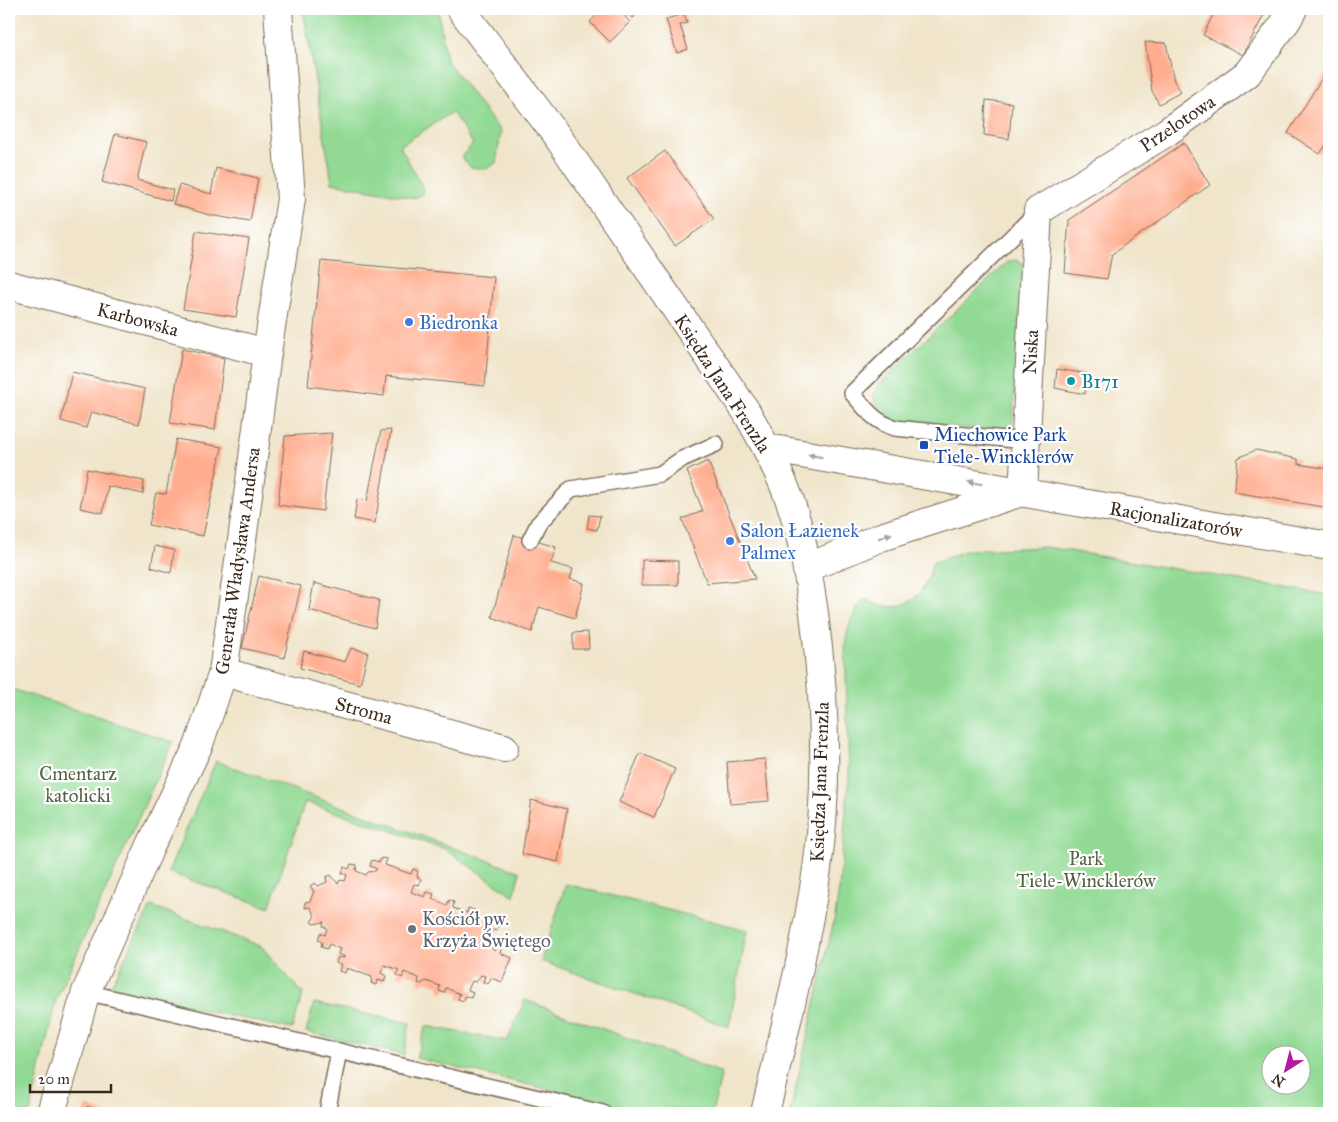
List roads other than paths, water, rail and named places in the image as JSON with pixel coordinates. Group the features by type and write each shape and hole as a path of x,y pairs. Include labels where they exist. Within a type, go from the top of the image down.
{"street":[{"name":"Generała Władysława Andersa","path":"51,1113 86,992 144,861 199,744 223,672 267,353 291,200 278,9"},
{"name":"Księdza Jana Frenzla","path":"461,9 557,136 746,411 767,448 794,512 807,568 817,640 823,708 822,809 817,868 810,915 765,1113"},
{"name":"Przelotowa","path":"1038,211 1167,132 1247,74 1293,9"},
{"name":"Niska","path":"1023,492 1038,211"},
{"name":"Karbowska","path":"9,285 267,353"},
{"name":"Racjonalizatorów","path":"767,448 1329,546"},
{"name":"Racjonalizatorów","path":"807,568 881,537 1023,492"},
{"name":"Stroma","path":"223,672 504,748"}],"lane":[{"path":"1025,441 896,428 881,423 870,414 852,393 1038,211"},
{"path":"530,540 538,524 571,489 660,474 682,459 716,444"},
{"path":"86,992 339,1051 572,1110 603,1113"},
{"path":"327,1113 339,1051"}],"place":[{"name":"Biedronka","path":"409,322"},
{"name":"B171","path":"1071,381"},
{"name":"Miechowice Park Tiele-Wincklerów","path":"924,445"},
{"name":"Salon Łazienek Palmex","path":"730,541"},
{"name":"Kościół pw. Krzyża Świętego","path":"412,929"}],"park label":[{"name":"Cmentarz katolicki","path":"78,784"},
{"name":"Park Tiele-Wincklerów","path":"1086,869"}]}
